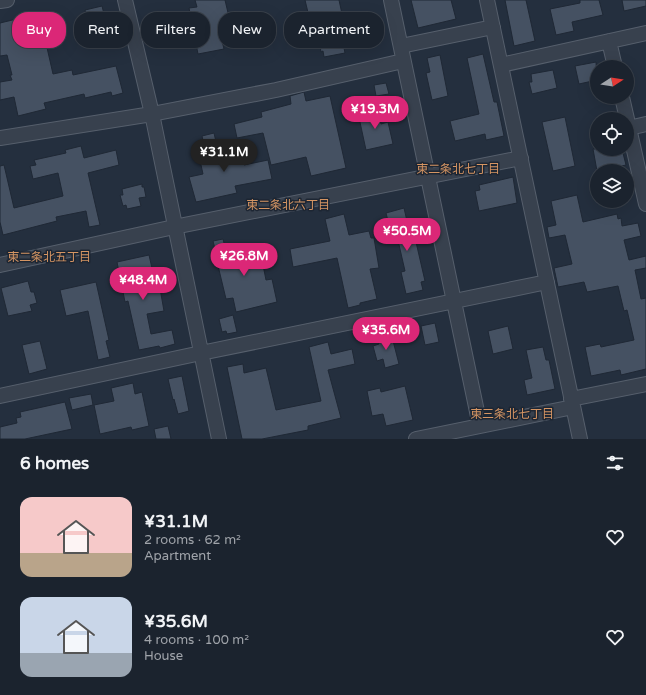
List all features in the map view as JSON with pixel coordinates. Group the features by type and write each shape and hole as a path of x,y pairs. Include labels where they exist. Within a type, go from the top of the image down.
{"street":[{"path":"0,1 6,0"},
{"path":"125,0 152,114 174,227 219,439"},
{"path":"391,0 480,426"},
{"path":"487,0 580,439"},
{"path":"401,46 493,27"},
{"path":"501,65 646,33"},
{"path":"609,41 613,60"},
{"path":"0,138 152,114 276,90 404,62"},
{"path":"634,123 646,124"},
{"path":"634,149 646,204"},
{"path":"0,265 174,227 520,158"},
{"path":"0,396 454,300 547,282"},
{"path":"416,439 480,426 646,384"}],"building":[{"path":"195,0 225,0 228,12 218,12 218,48 224,49 198,54 197,48 210,48 210,12 190,12 189,8 197,7"},
{"path":"305,0 339,0 342,12 308,12"},
{"path":"411,0 451,0 456,19 418,28"},
{"path":"505,0 526,0 535,41 514,46"},
{"path":"580,0 599,0 603,15 572,22 574,31 556,35 550,9 580,3"},
{"path":"622,0 646,0 646,6 624,11"},
{"path":"102,6 104,12 85,12 85,10"},
{"path":"12,20 12,48 47,48 53,74 72,70 73,75 116,66 123,93 112,96 111,92 85,98 84,94 44,103 46,109 18,116 14,97 0,100 0,82 12,80 10,75 12,75 7,55 0,56 0,23"},
{"path":"320,48 344,48 345,53 324,57 323,51 321,52"},
{"path":"483,54 494,102 497,102 504,136 486,140 485,134 455,141 450,121 479,114 467,58"},
{"path":"440,55 448,96 432,100 426,73 430,72 427,58"},
{"path":"590,63 590,82 579,84 575,66"},
{"path":"553,70 557,88 532,94 529,82 532,82 531,74"},
{"path":"386,83 389,94 376,96 374,85"},
{"path":"304,92 306,101 330,96 346,168 311,176 306,157 271,165 263,133 237,138 234,124 262,117 261,112 291,104 290,96"},
{"path":"378,109 381,124 388,122 393,144 366,150 358,113"},
{"path":"565,117 575,166 553,171 542,122"},
{"path":"214,133 221,164 243,159 244,165 268,160 272,179 235,186 237,193 196,202 189,177 203,174 197,147 204,145 202,136"},
{"path":"81,146 84,158 116,150 119,165 88,173 100,225 89,227 86,211 56,217 57,221 3,235 0,222 0,166 4,165 14,208 63,196 58,173 33,179 30,166 36,165 34,160 66,153 65,150"},
{"path":"594,156 624,156 626,164 596,164"},
{"path":"513,177 517,203 479,211 475,191 480,190 479,185"},
{"path":"142,184 146,197 139,198 141,206 127,209 126,205 123,206 120,195 123,195 122,189"},
{"path":"577,195 583,222 617,214 618,219 621,218 622,226 638,223 641,236 624,240 629,260 646,256 646,268 635,270 641,299 646,298 646,369 621,375 620,370 591,376 585,347 600,344 601,347 634,340 627,310 624,311 618,286 587,292 584,282 558,287 554,268 572,264 565,235 549,238 547,227 556,225 551,201"},
{"path":"404,208 412,243 416,242 425,281 421,282 423,290 406,294 401,272 405,271 397,236 392,237 386,213"},
{"path":"344,214 349,235 369,231 371,238 374,238 379,268 370,269 377,299 360,303 360,305 348,308 337,258 293,267 290,249 330,241 325,219"},
{"path":"223,239 226,251 259,245 266,280 272,279 277,302 236,312 233,298 226,299 214,249 213,241"},
{"path":"149,255 154,277 158,277 164,311 147,314 151,334 172,330 175,344 160,348 159,346 139,350 128,301 125,302 117,262"},
{"path":"28,281 31,292 34,292 37,303 30,305 32,311 8,316 1,288"},
{"path":"96,282 109,340 106,341 110,357 98,360 88,311 66,316 60,290"},
{"path":"233,315 237,332 227,334 226,331 222,332 219,319"},
{"path":"435,323 439,342 425,345 421,326"},
{"path":"508,326 513,349 493,354 488,331"},
{"path":"391,333 399,364 385,368 383,359 377,361 373,346 379,344 377,336"},
{"path":"40,341 47,369 29,374 22,345"},
{"path":"328,342 331,354 352,349 355,364 328,370 341,418 308,426 308,430 262,439 242,439 227,367 243,364 244,373 266,368 276,410 321,401 309,347"},
{"path":"543,347 546,360 549,360 555,389 527,395 524,380 532,378 526,350"},
{"path":"182,376 189,411 178,414 168,379"},
{"path":"133,383 135,394 142,392 149,426 132,430 131,427 100,434 94,405 114,401 111,388"},
{"path":"405,386 413,420 386,426 383,414 372,416 367,391 380,388 381,392"},
{"path":"91,394 93,405 72,410 69,398"},
{"path":"65,402 72,429 25,439 0,439 0,427 17,423 16,418 21,417 20,412"},
{"path":"168,426 171,439 156,439 154,429"}],"district":[{"name":"東二条北七丁目","path":"458,169"},
{"name":"東二条北六丁目","path":"288,205"},
{"name":"東二条北五丁目","path":"49,257"},
{"name":"東三条北七丁目","path":"512,414"}]}
